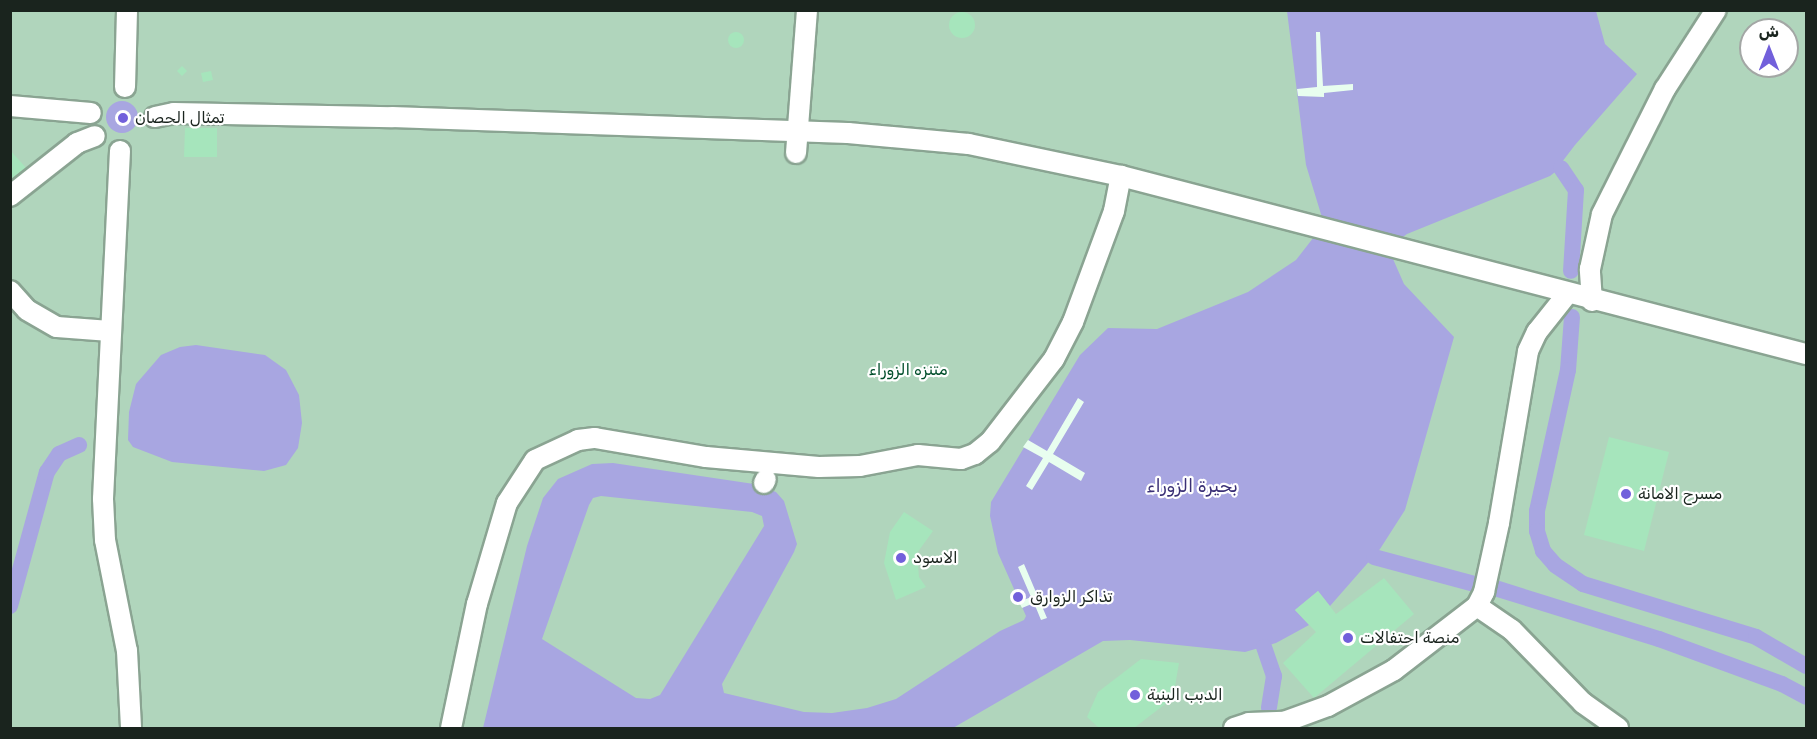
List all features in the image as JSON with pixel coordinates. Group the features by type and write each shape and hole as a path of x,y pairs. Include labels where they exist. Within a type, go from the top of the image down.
{"street":[{"path":"125,87 127,10"},
{"path":"796,153 807,10"},
{"path":"1592,301 1592,259 1602,214 1665,89 1716,10"},
{"path":"10,106 91,113"},
{"path":"155,117 174,113 380,117 896,135 969,144 1121,176 1592,301 1806,354"},
{"path":"10,196 77,143 95,136"},
{"path":"120,151 110,331 105,540 125,639 131,729"},
{"path":"451,729 477,604 507,504 536,460 578,440 595,438 706,457 819,467 860,466 918,455 961,459 975,454 990,442 1054,359 1073,322 1114,211 1121,176"},
{"path":"10,291 27,310 57,327 110,331"},
{"path":"1234,729 1250,723 1284,722 1328,706 1394,670 1477,606 1484,592 1499,523 1528,351 1537,332 1568,293"},
{"path":"1477,606 1512,630 1583,704 1618,729"}],"green space":[{"name":"متنزه الزوراء","path":"10,11 1806,11 1806,728 11,728"}],"water":[{"name":"بحيرة الزوراء","path":"1287,11 1596,11 1605,44 1637,74 1575,145 1562,162 1564,165 1550,176 1407,234 1396,242 1393,259 1404,284 1454,337 1405,510 1380,549 1330,606 1318,591 1295,610 1309,625 1276,643 1245,652 1130,640 1103,641 953,728 483,728 527,546 543,498 558,479 592,464 613,463 754,484 776,492 784,501 797,544 722,684 724,693 804,712 832,713 867,708 896,699 1000,631 1024,620 1026,616 998,553 990,516 991,502 1080,355 1108,328 1157,329 1248,292 1296,260 1324,224 1306,165","holes":["601,496 752,512 762,516 764,526 660,695 650,699 636,698 542,639 593,498"]},
{"path":"122,101 134,105 138,117 134,129 122,133 110,129 106,117 110,105"},
{"path":"196,345 265,355 286,370 299,395 302,423 298,448 286,465 264,471 172,462 133,447 128,440 129,412 136,384 161,355 180,347"}],"pier":[{"path":"1316,32 1320,32 1323,86 1353,84 1353,90 1324,93 1324,97 1298,96 1297,89 1317,87"},
{"path":"1078,398 1084,402 1053,454 1085,473 1081,481 1049,462 1032,490 1026,486 1043,458 1023,447 1028,440 1047,451"},
{"path":"1024,564 1047,618 1041,620 1034,603 1022,608 1019,602 1031,597 1018,567"}],"building":[{"path":"962,12 971,16 975,25 971,34 962,38 953,34 949,25 953,16"},
{"path":"736,32 744,40 736,48 728,40"},
{"path":"182,66 187,71 182,76 177,71"},
{"path":"211,71 213,80 203,82 201,73"},
{"path":"185,128 217,128 217,157 184,157"},
{"path":"10,150 27,169 10,183"},
{"name":"مسرح الامانة","path":"1609,437 1669,452 1644,551 1584,535"},
{"name":"الاسود","path":"904,512 933,531 917,553 919,577 926,587 896,600 884,563 890,532"},
{"name":"منصة احتفالات","path":"1384,578 1414,614 1314,698 1283,663 1316,632 1295,610 1318,591 1336,614"},
{"name":"الدبب البنية","path":"1141,659 1179,663 1173,698 1134,728 1099,728 1087,717 1098,692"}],"waterway":[{"path":"1561,168 1576,190 1571,271"},
{"path":"1572,317 1568,370 1537,511 1537,531 1543,551 1555,565 1583,584 1756,637 1806,666"},
{"path":"10,606 47,472 59,454 79,445"},
{"path":"1374,557 1475,584"},
{"path":"1495,588 1659,639 1782,684 1806,697"},
{"path":"1264,647 1274,676 1269,708"}],"place":[{"name":"تمثال الحصان","path":"123,118"},
{"name":"مسرح الامانة","path":"1626,494"},
{"name":"الاسود","path":"901,558"},
{"name":"تذاكر الزوارق","path":"1018,597"},
{"name":"منصة احتفالات","path":"1348,638"},
{"name":"الدبب البنية","path":"1135,695"}]}
